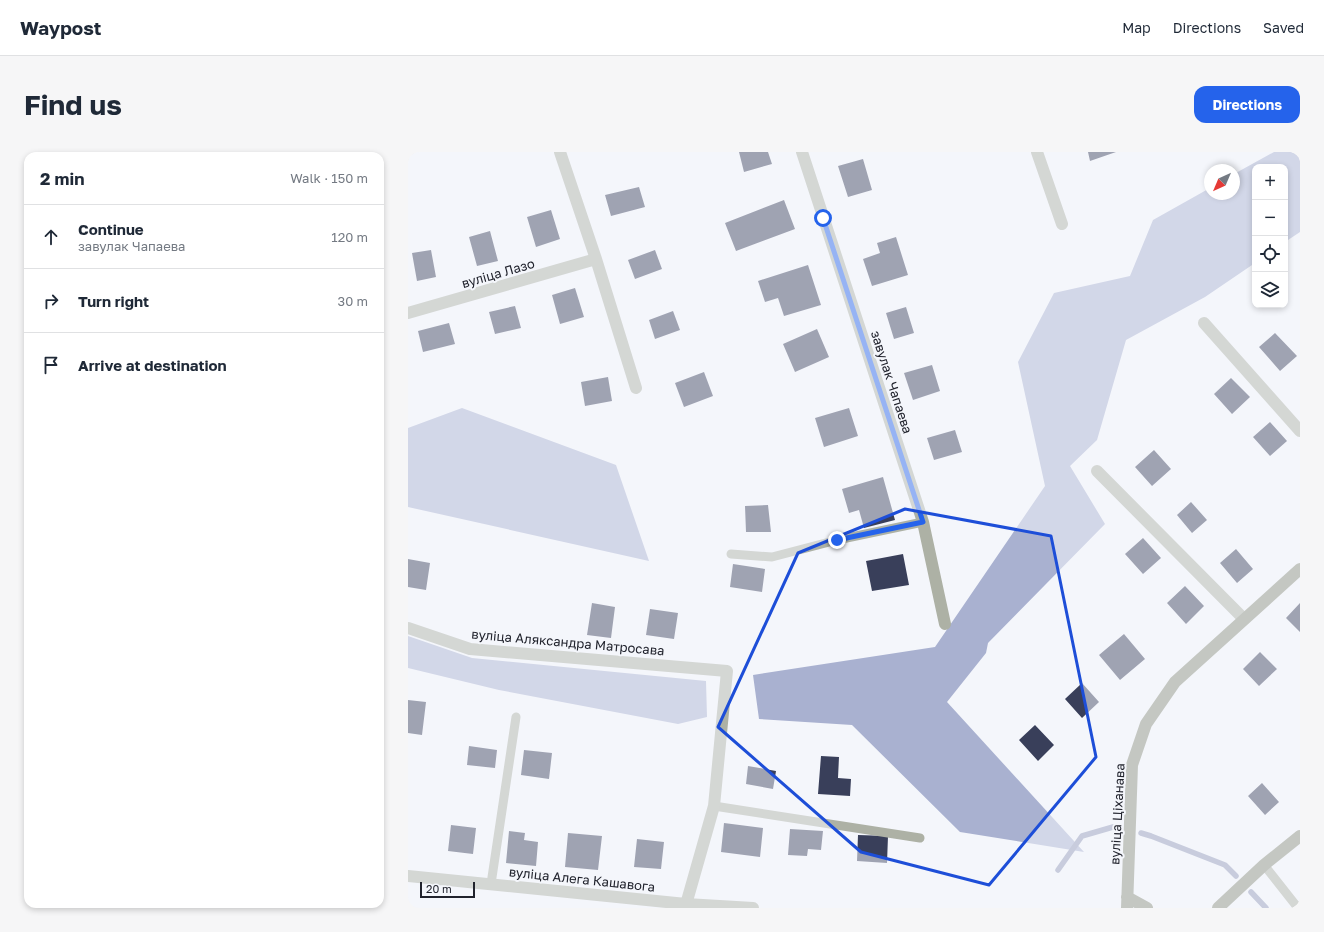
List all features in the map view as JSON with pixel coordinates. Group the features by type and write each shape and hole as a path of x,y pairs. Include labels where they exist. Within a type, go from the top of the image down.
{"street":[{"path":"560,152 596,259 636,388"},
{"name":"завулак Чапаева","path":"802,152 923,522 945,624"},
{"path":"1037,152 1062,224"},
{"name":"вуліца Лазо","path":"408,313 596,259"},
{"path":"1204,323 1300,432"},
{"path":"1097,471 1244,619"},
{"name":"вуліца Ціханава","path":"1127,903 1132,764 1146,724 1175,682 1300,569"},
{"name":"вуліца Аляксандра Матросава","path":"408,628 470,649 727,671 714,806"},
{"path":"686,906 714,806"},
{"path":"1218,908 1264,865 1300,836"},
{"name":"вуліца Алега Кашавога","path":"408,876 686,906 753,908"},
{"path":"1127,903 1147,908"}],"lane":[{"path":"731,554 772,557 837,540 923,522"},
{"path":"491,884 516,717"},
{"path":"714,806 920,838"},
{"path":"1264,865 1298,908"}],"highlighted area":[{"path":"905,509 1051,536 1096,757 989,885 861,852 718,727 798,553"}],"shaded area":[{"path":"1274,152 1300,152 1300,232 1288,240 1288,164 1252,164"},
{"path":"1252,164 1252,265 1205,297 1126,340 1097,440 1070,466 1105,524 988,643 986,653 947,702 1084,852 960,832 852,725 759,719 753,675 935,647 1045,486 1018,362 1054,293 1130,276 1153,220 1204,191 1204,200 1240,200 1240,171"},
{"path":"462,408 616,465 649,561 408,507 408,428"},
{"path":"408,636 472,658 706,681 707,717 678,724 499,690 408,668"}],"building":[{"path":"739,152 768,152 772,164 744,172"},
{"path":"1088,152 1116,152 1090,161"},
{"path":"863,159 872,190 848,197 838,166"},
{"path":"639,187 645,207 611,216 605,195"},
{"path":"784,200 795,229 736,251 725,223"},
{"path":"551,210 560,239 536,247 527,217"},
{"path":"490,231 498,261 477,266 469,237"},
{"path":"896,237 908,275 872,286 863,259 880,253 877,243"},
{"path":"431,250 436,277 417,281 412,253"},
{"path":"655,250 662,269 635,279 628,260"},
{"path":"808,265 821,305 784,316 778,298 765,302 758,281"},
{"path":"575,288 584,317 560,324 552,295"},
{"path":"515,306 521,328 495,334 489,312"},
{"path":"906,307 914,333 894,339 886,313"},
{"path":"673,311 680,330 655,339 649,320"},
{"path":"449,323 455,344 423,352 418,331"},
{"path":"817,329 829,357 795,372 783,344"},
{"path":"1275,333 1297,356 1280,371 1259,347"},
{"path":"932,365 940,391 913,400 904,373"},
{"path":"704,372 713,396 684,407 675,383"},
{"path":"608,377 612,401 585,406 581,382"},
{"path":"1231,378 1250,397 1232,414 1214,394"},
{"path":"849,408 858,436 824,447 815,418"},
{"path":"1270,422 1287,441 1270,456 1253,437"},
{"path":"955,430 962,452 934,460 927,438"},
{"path":"1154,450 1171,469 1152,486 1135,467"},
{"path":"883,477 895,520 864,528 859,510 849,513 842,489"},
{"path":"1191,502 1207,520 1192,533 1177,515"},
{"path":"768,505 771,532 746,532 745,506"},
{"path":"1143,538 1161,558 1143,574 1125,554"},
{"path":"1236,549 1253,569 1237,583 1220,563"},
{"path":"903,554 909,585 872,591 866,561"},
{"path":"408,559 430,563 426,590 408,587"},
{"path":"733,564 765,569 762,592 730,587"},
{"path":"1185,586 1204,606 1186,624 1167,603"},
{"path":"592,603 615,607 611,638 587,635"},
{"path":"1300,603 1300,632 1286,618"},
{"path":"650,609 678,613 674,639 646,635"},
{"path":"1124,634 1145,659 1120,680 1099,655"},
{"path":"1260,652 1277,669 1259,686 1243,669"},
{"path":"1082,683 1099,702 1082,718 1065,699"},
{"path":"408,700 426,702 422,735 408,733"},
{"path":"1035,725 1054,745 1038,761 1019,740"},
{"path":"469,746 497,750 495,768 467,765"},
{"path":"524,750 552,753 549,779 521,775"},
{"path":"821,756 839,757 838,778 851,779 850,796 818,794"},
{"path":"748,766 776,771 773,789 746,784"},
{"path":"1262,783 1279,802 1265,815 1248,796"},
{"path":"724,823 763,828 760,857 721,852"},
{"path":"451,825 476,828 473,854 448,851"},
{"path":"790,829 823,831 821,850 808,849 807,856 788,855"},
{"path":"509,831 525,833 524,840 538,842 536,866 506,863"},
{"path":"568,833 602,836 598,870 565,867"},
{"path":"858,835 888,836 887,863 857,861"},
{"path":"637,839 664,842 661,869 634,867"}],"waterway":[{"path":"1058,870 1082,836 1113,827 1119,828"},
{"path":"1141,833 1225,865 1236,876"},
{"path":"1251,892 1266,908"}],"route":[{"path":"823,218 923,522 837,540"}]}
